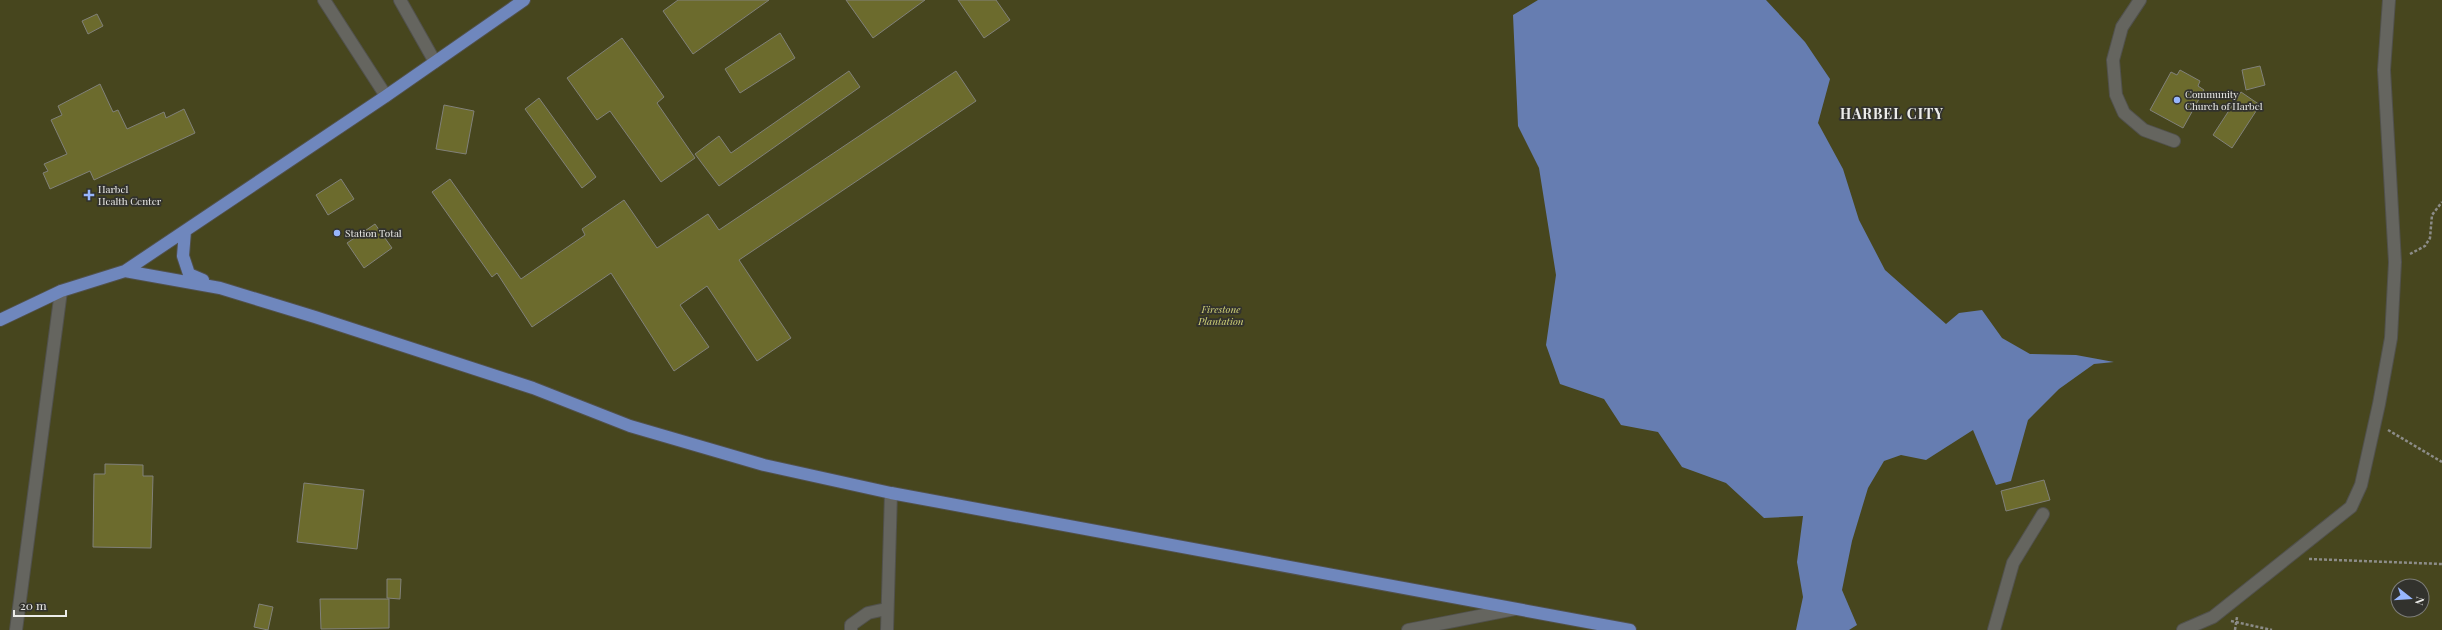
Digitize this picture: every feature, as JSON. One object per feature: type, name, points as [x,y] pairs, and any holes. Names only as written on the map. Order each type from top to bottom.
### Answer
[{"type":"main road","points":[[0,320],[61,291],[126,271],[386,96],[524,0]]},
{"type":"main road","points":[[185,231],[183,256],[189,274],[220,288],[533,388],[630,426],[764,465],[891,493],[1518,608],[1630,630]]},
{"type":"main road","points":[[126,271],[220,288]]},
{"type":"street","points":[[324,0],[386,96]]},
{"type":"street","points":[[400,0],[435,62]]},
{"type":"street","points":[[2140,0],[2122,27],[2113,60],[2116,95],[2124,113],[2144,130],[2174,141]]},
{"type":"street","points":[[2183,630],[2213,617],[2351,507],[2361,485],[2375,423],[2391,338],[2395,262],[2384,70],[2389,0]]},
{"type":"street","points":[[16,630],[61,291]]},
{"type":"street","points":[[887,630],[886,609],[891,493]]},
{"type":"street","points":[[1994,630],[2013,564],[2043,514]]},
{"type":"street","points":[[1408,630],[1518,608]]},
{"type":"street","points":[[851,630],[851,625],[868,614],[886,609]]},
{"type":"path","points":[[2395,262],[2425,246],[2430,238],[2432,215],[2442,202]]},
{"type":"path","points":[[2375,423],[2442,462]]},
{"type":"path","points":[[2287,558],[2442,564]]},
{"type":"path","points":[[2213,617],[2272,630]]},
{"type":"green space","name":"Firestone Plantation","points":[[0,0],[2442,0],[2442,630],[0,630]]},
{"type":"water","points":[[1538,0],[1766,0],[1805,42],[1830,79],[1818,123],[1843,169],[1859,220],[1885,270],[1946,324],[1959,313],[1982,310],[2002,338],[2030,354],[2076,355],[2114,362],[2094,364],[2059,389],[2028,420],[2011,481],[1996,485],[1973,430],[1926,460],[1901,455],[1884,461],[1868,488],[1852,541],[1842,590],[1857,625],[1849,630],[1796,630],[1803,597],[1797,562],[1803,516],[1764,518],[1726,483],[1682,467],[1658,432],[1621,425],[1604,399],[1560,384],[1546,345],[1556,275],[1539,168],[1518,126],[1513,15]]},
{"type":"building","points":[[678,0],[769,0],[693,54],[663,11]]},
{"type":"building","points":[[846,0],[925,0],[873,38]]},
{"type":"building","points":[[958,0],[996,0],[1010,20],[984,38]]},
{"type":"building","points":[[97,14],[103,26],[88,34],[82,21]]},
{"type":"building","points":[[780,33],[795,58],[740,93],[725,69]]},
{"type":"building","points":[[622,38],[664,97],[657,103],[695,158],[661,182],[610,111],[597,120],[567,78]]},
{"type":"building","points":[[2260,66],[2265,85],[2246,90],[2242,70]]},
{"type":"building","name":"Community Church of Harbel","points":[[2180,70],[2200,81],[2198,86],[2204,90],[2183,128],[2150,110],[2171,72],[2177,75]]},
{"type":"building","points":[[849,71],[860,87],[719,186],[695,154],[719,136],[731,153]]},
{"type":"building","points":[[956,71],[976,101],[739,260],[791,338],[757,361],[707,286],[680,305],[709,347],[674,371],[611,273],[532,327],[497,273],[492,277],[432,192],[450,179],[521,279],[585,235],[582,229],[624,200],[657,248],[708,214],[719,230]]},
{"type":"building","name":"Harbel Health Center","points":[[100,84],[113,112],[118,110],[127,129],[164,112],[166,118],[184,109],[195,133],[94,180],[90,171],[50,189],[43,173],[48,171],[44,164],[67,154],[51,120],[62,115],[58,106]]},
{"type":"building","points":[[2241,92],[2260,105],[2232,148],[2213,135]]},
{"type":"building","points":[[539,98],[596,177],[582,188],[525,109]]},
{"type":"building","points":[[444,105],[474,111],[466,154],[436,149]]},
{"type":"building","points":[[341,179],[354,199],[328,215],[316,195]]},
{"type":"building","points":[[375,224],[392,248],[364,268],[347,243]]},
{"type":"building","points":[[105,464],[143,465],[143,476],[153,476],[151,548],[93,547],[94,474],[105,474]]},
{"type":"building","points":[[2044,480],[2050,500],[2006,511],[2001,491]]},
{"type":"building","points":[[304,483],[364,490],[357,549],[297,542]]},
{"type":"building","points":[[387,579],[401,579],[400,599],[387,598]]},
{"type":"building","points":[[320,599],[389,599],[389,628],[321,629]]},
{"type":"building","points":[[259,604],[273,607],[268,630],[254,627]]},
{"type":"place","name":"Community Church of Harbel","points":[[2177,100]]},
{"type":"place","name":"Harbel Health Center","points":[[89,195]]},
{"type":"place","name":"Station Total","points":[[337,233]]},
{"type":"district","name":"HARBEL CITY","points":[[1892,113]]}]
